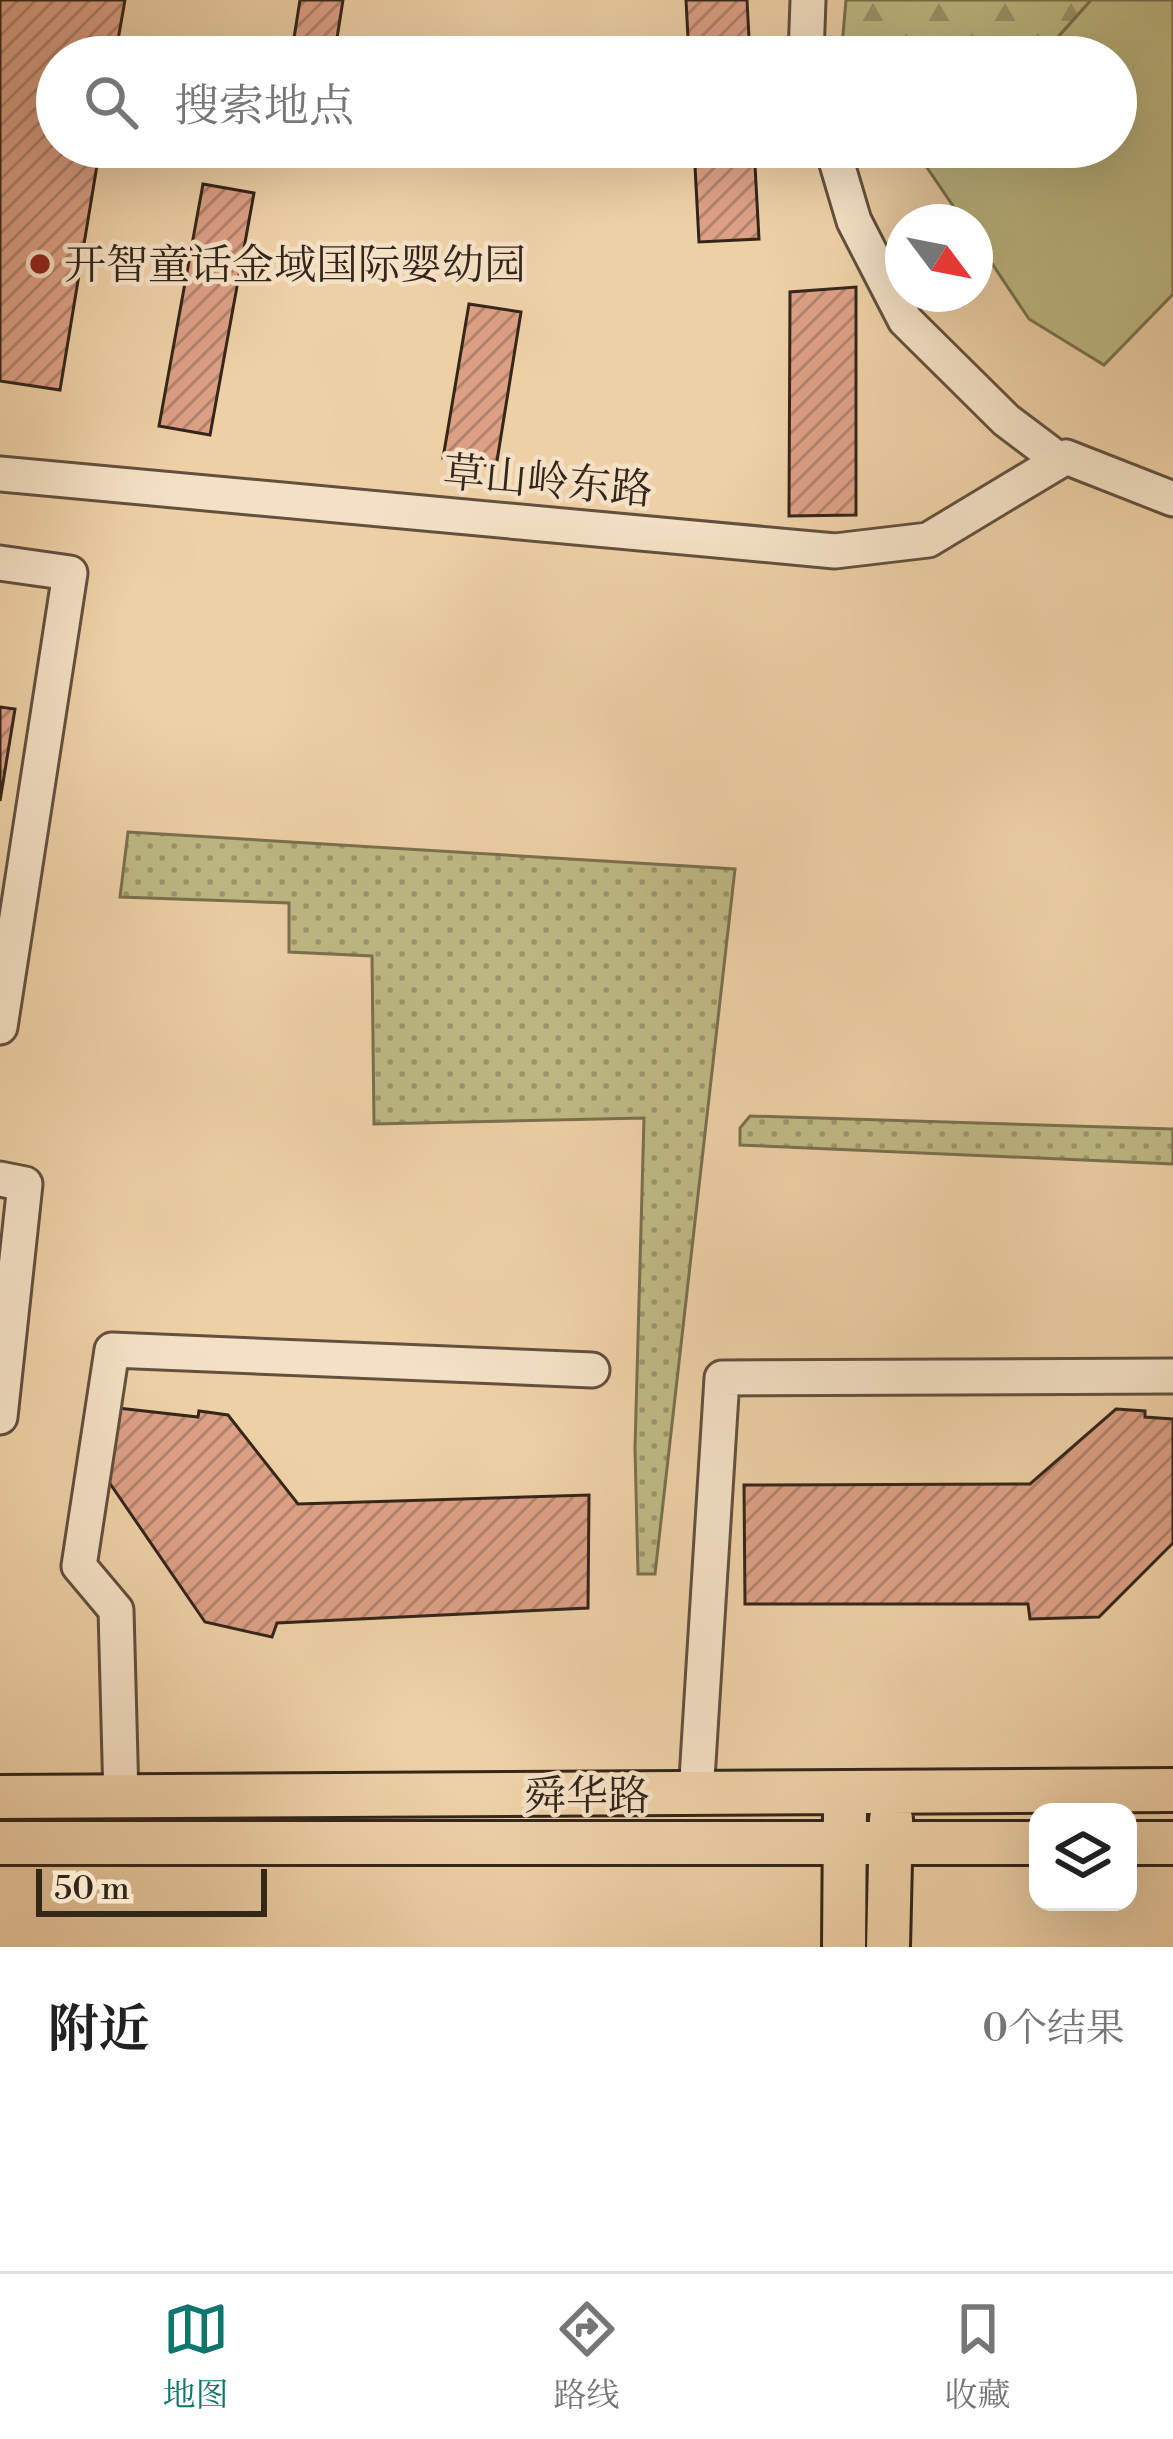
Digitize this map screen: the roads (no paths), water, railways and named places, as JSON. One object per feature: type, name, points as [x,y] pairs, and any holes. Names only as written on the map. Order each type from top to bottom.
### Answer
[{"type":"main road","name":"舜华路","points":[[0,1797],[1173,1790]]},
{"type":"main road","points":[[844,1947],[845,1794]]},
{"type":"main road","points":[[888,1947],[892,1794]]},
{"type":"main road","name":"舜华路","points":[[0,1843],[1029,1843]]},
{"type":"main road","points":[[1137,1843],[1173,1843]]},
{"type":"street","points":[[807,36],[808,0]]},
{"type":"street","points":[[838,168],[854,221],[905,320],[1006,421],[1060,460],[1066,457],[1173,499]]},
{"type":"street","name":"草山岭东路","points":[[0,474],[835,551],[928,540],[1066,457]]},
{"type":"street","points":[[0,563],[70,573],[0,1027]]},
{"type":"street","points":[[0,1179],[25,1184],[0,1417]]},
{"type":"street","points":[[121,1797],[116,1610],[80,1566],[112,1350],[592,1370]]},
{"type":"street","points":[[696,1795],[722,1378],[1173,1376]]},
{"type":"place","name":"开智童话金域国际婴幼园","points":[[40,264]]}]
